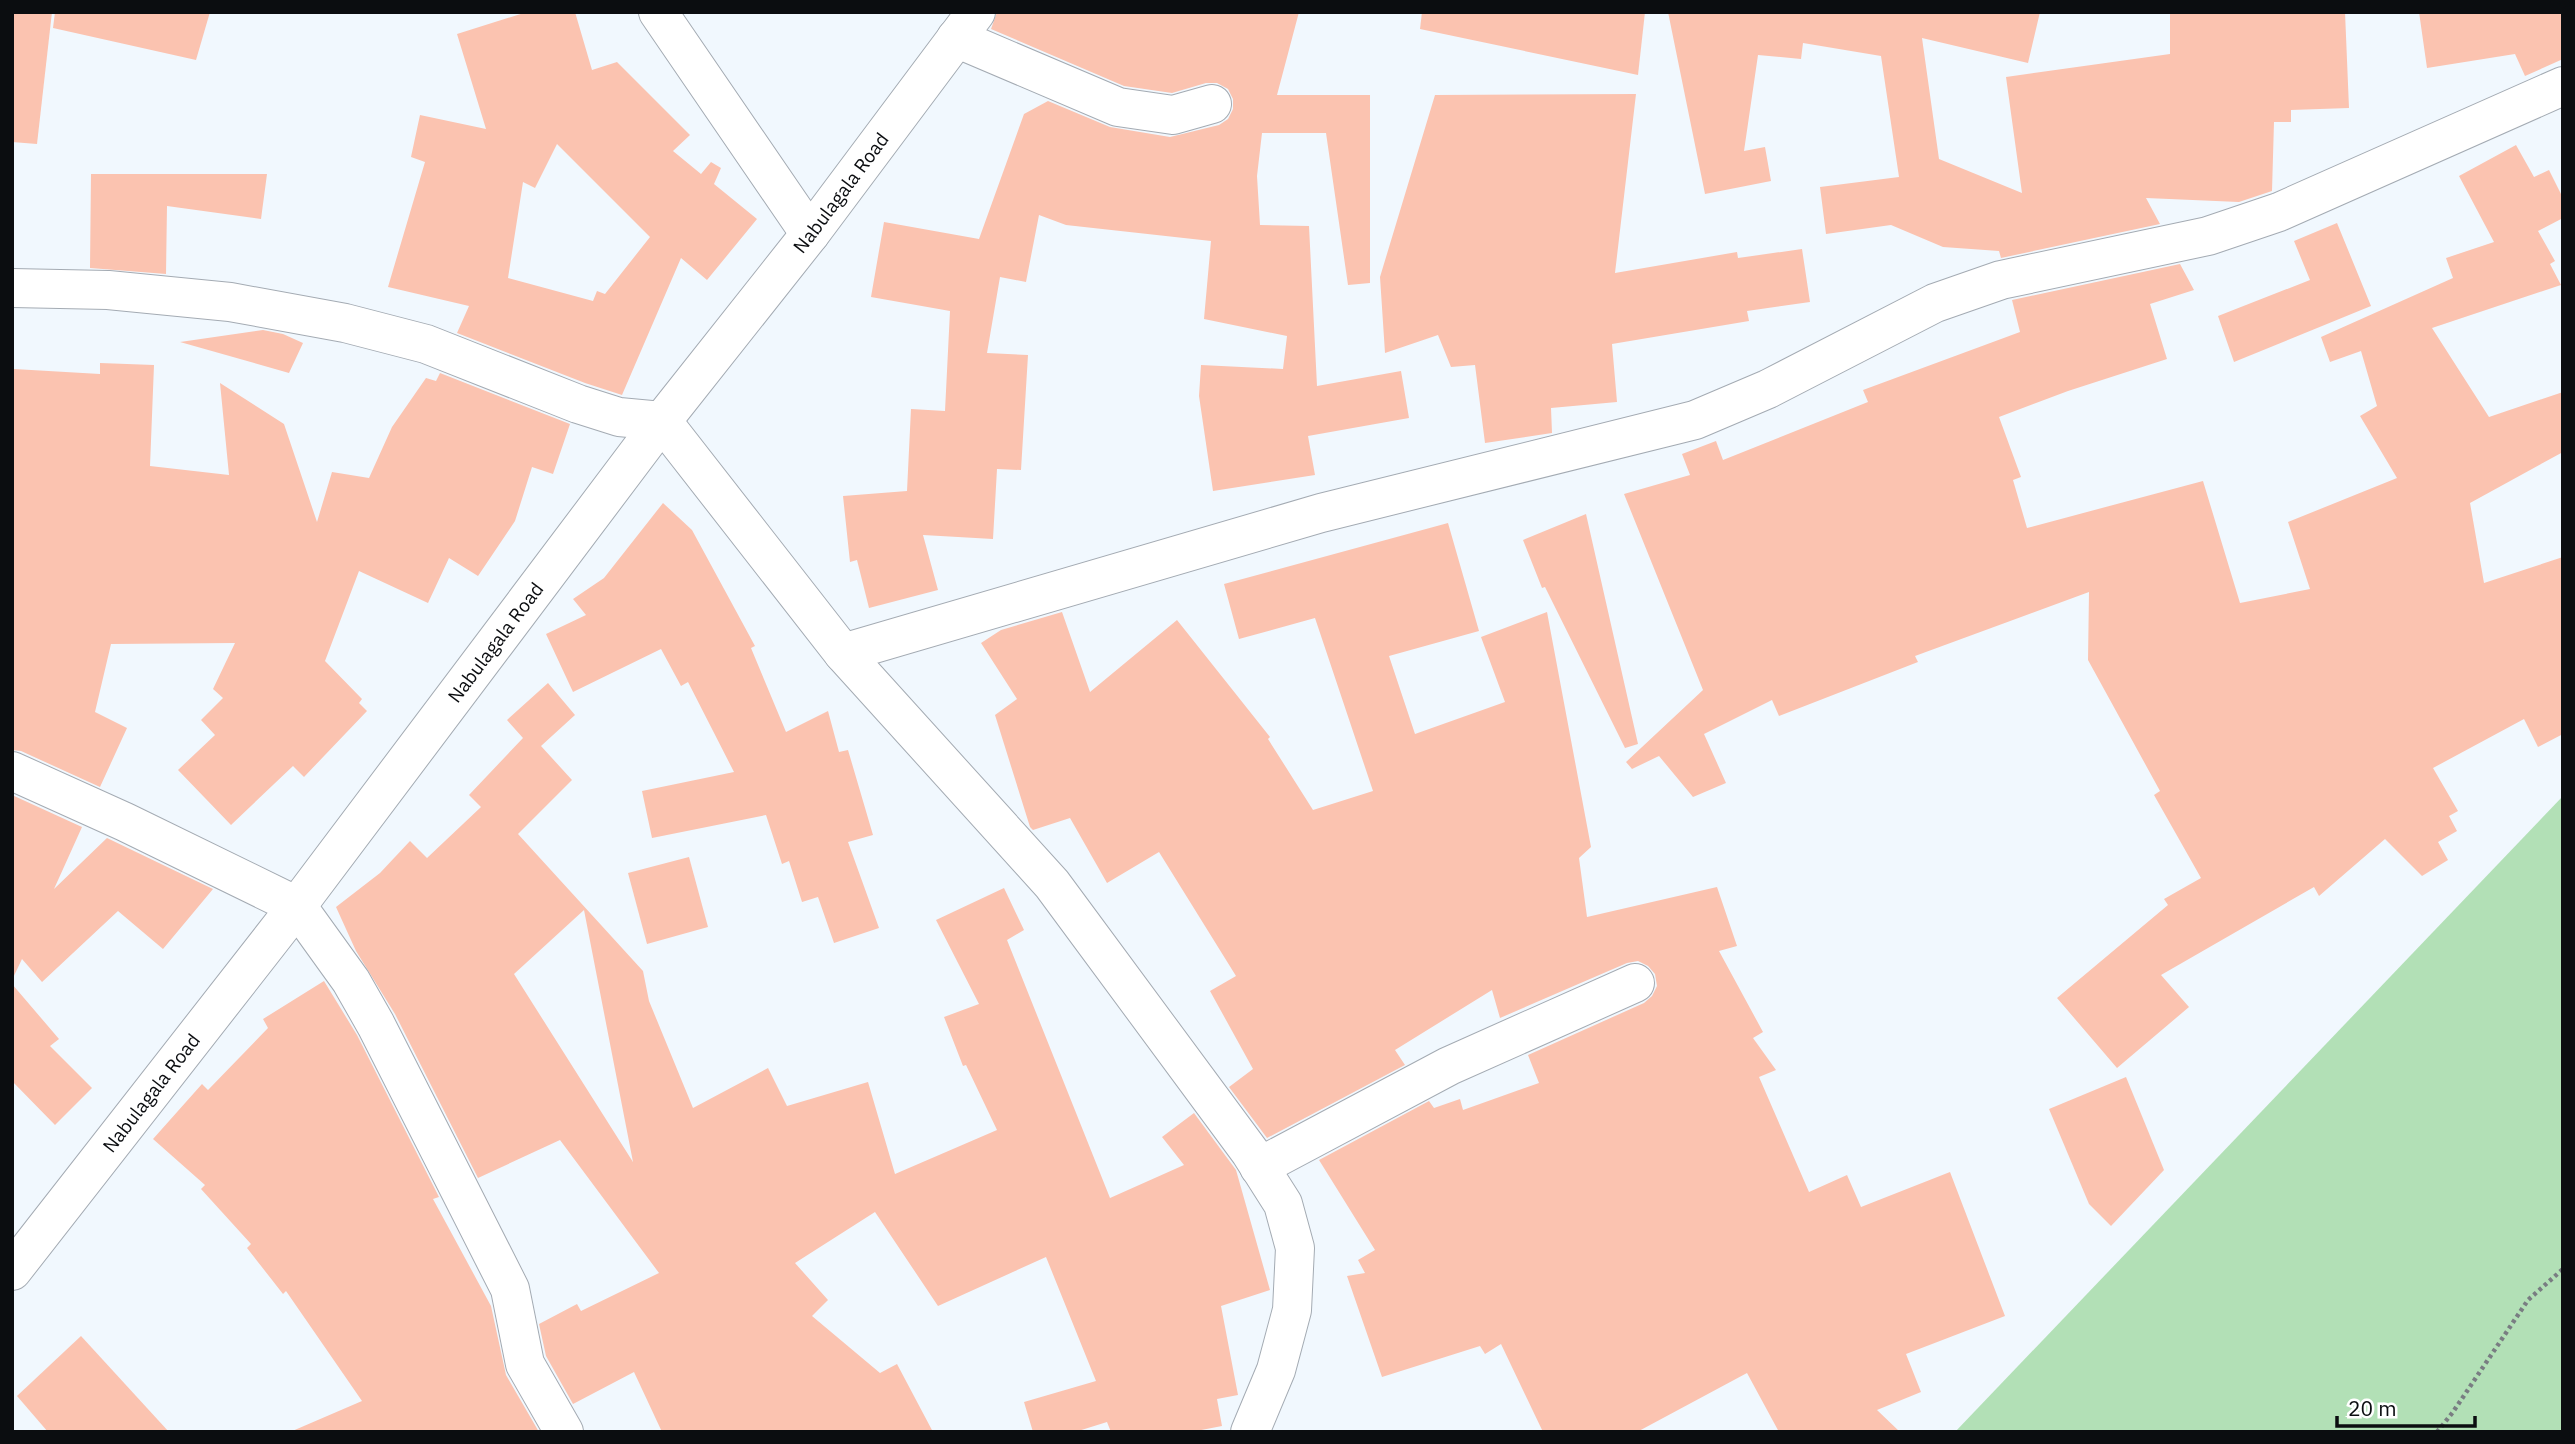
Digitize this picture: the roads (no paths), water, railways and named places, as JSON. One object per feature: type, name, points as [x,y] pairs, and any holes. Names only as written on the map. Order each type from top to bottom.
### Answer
[{"type":"street","points":[[658,12],[810,234]]},
{"type":"street","points":[[966,25],[1118,107],[1173,115],[1212,104]]},
{"type":"street","name":"Nabulagala Road","points":[[12,1271],[297,906],[662,421],[810,234],[966,25]]},
{"type":"street","points":[[843,653],[1321,513],[1695,420],[1768,389],[1935,303],[2001,280],[2208,236],[2279,212],[2563,86]]},
{"type":"street","points":[[12,289],[107,290],[230,302],[345,323],[426,344],[578,404],[619,417],[662,421],[843,653],[1052,884],[1251,1152],[1283,1204],[1295,1248],[1292,1310],[1276,1370],[1250,1432]]},
{"type":"street","points":[[12,771],[125,822],[297,906],[351,981],[376,1025],[510,1290],[525,1364],[564,1432]]},
{"type":"street","points":[[1259,1167],[1449,1066],[1635,983]]}]
